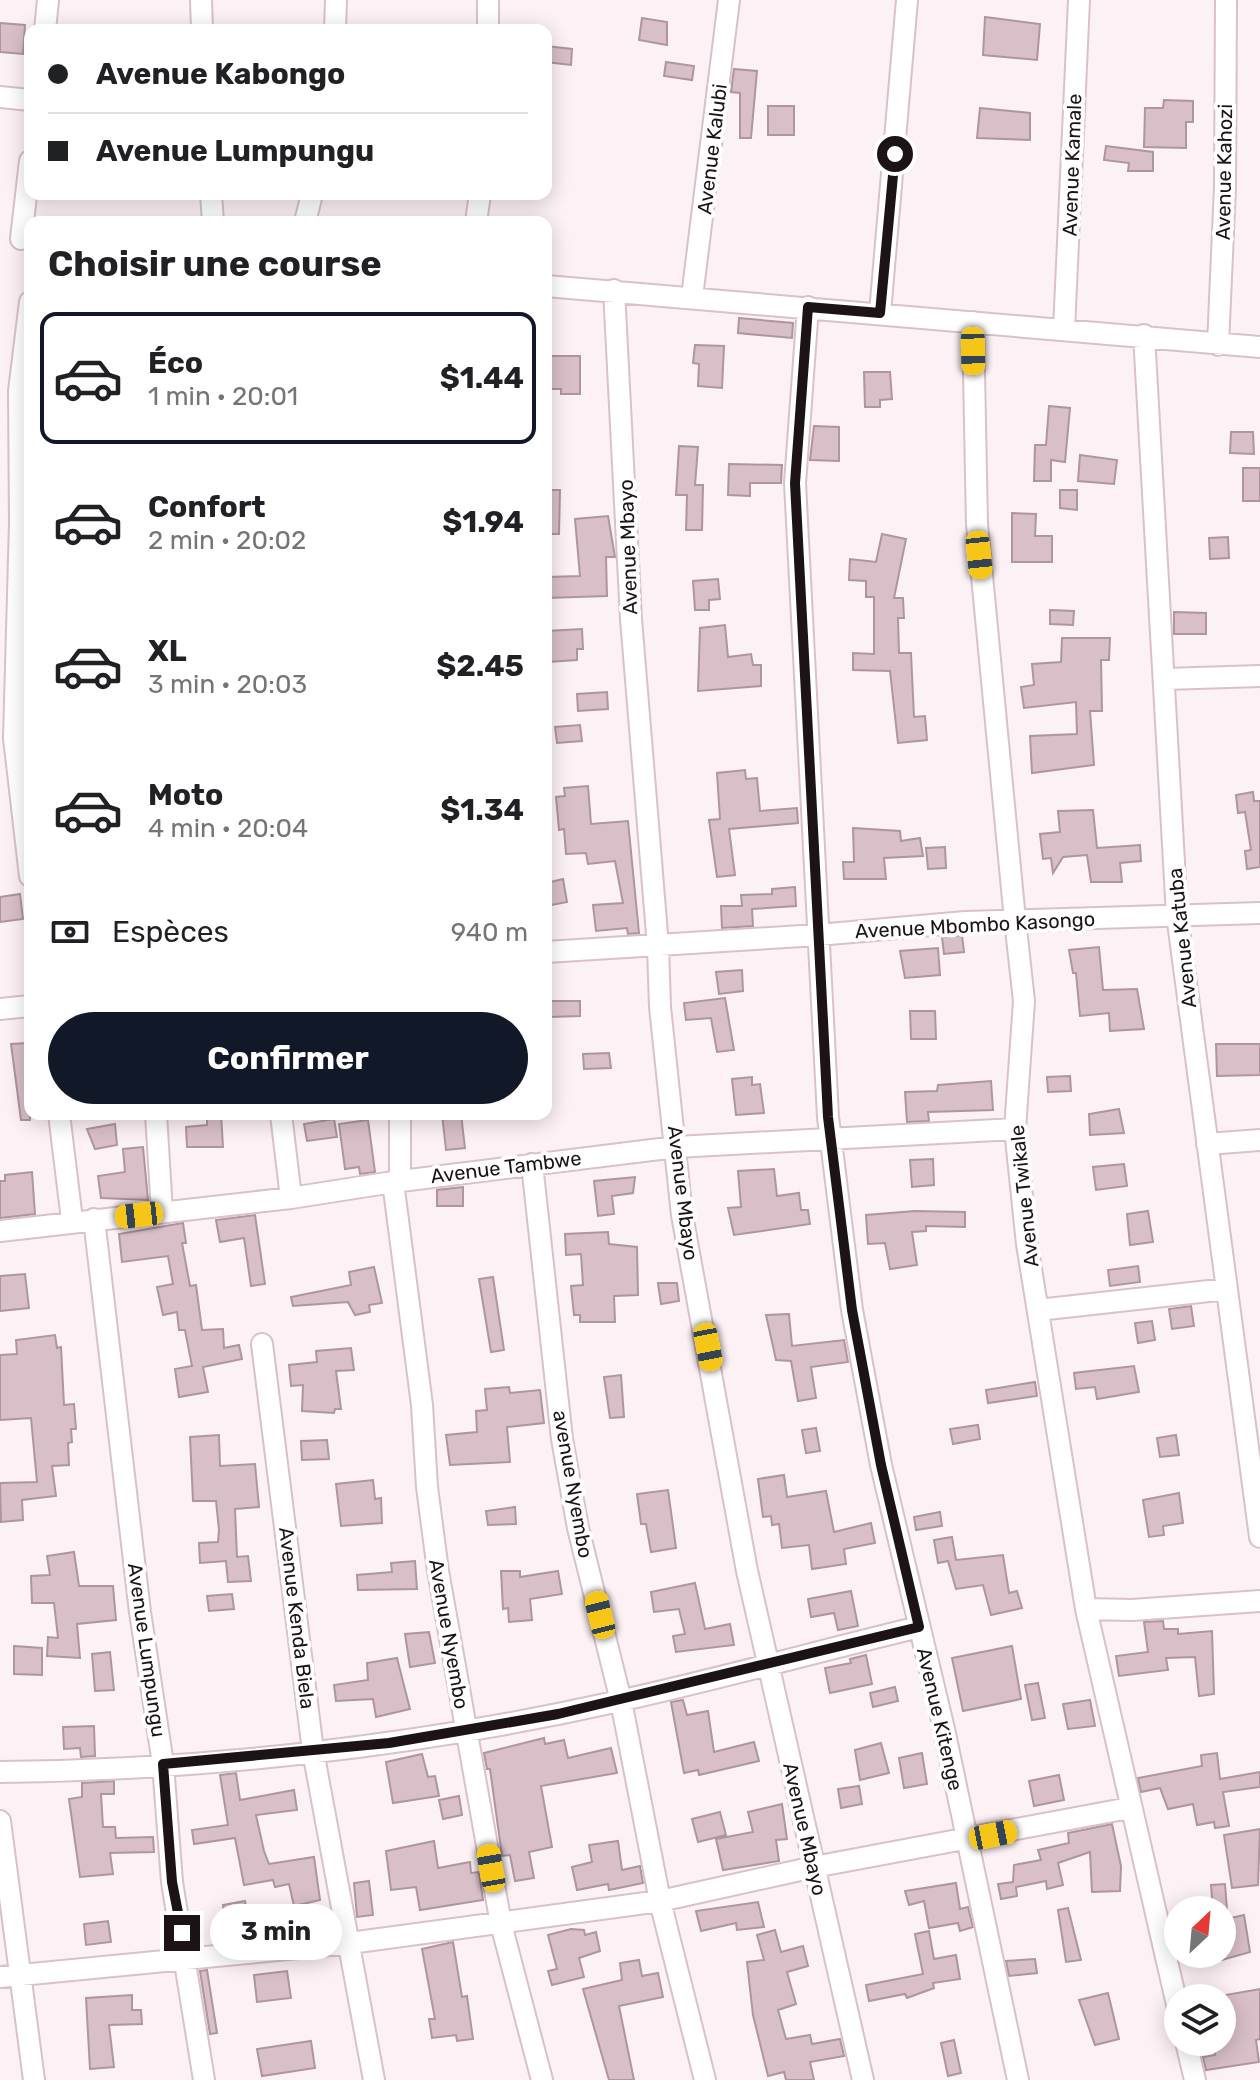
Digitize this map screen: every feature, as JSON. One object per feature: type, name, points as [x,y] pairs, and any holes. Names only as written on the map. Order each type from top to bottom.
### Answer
[{"type":"street","points":[[46,24],[48,0]]},
{"type":"street","points":[[201,0],[202,24]]},
{"type":"street","points":[[335,24],[336,0]]},
{"type":"street","points":[[488,0],[488,24]]},
{"type":"street","name":"Avenue Kalubi","points":[[692,297],[729,0]]},
{"type":"street","points":[[880,313],[907,0]]},
{"type":"street","name":"Avenue Kamale","points":[[1064,330],[1079,0]]},
{"type":"street","name":"Avenue Kahozi","points":[[1218,345],[1226,0]]},
{"type":"street","points":[[0,97],[24,99]]},
{"type":"street","points":[[0,237],[24,240]]},
{"type":"street","points":[[552,286],[1260,347]]},
{"type":"street","name":"Avenue Mbayo","points":[[614,290],[632,634],[658,946],[660,1007],[682,1215],[767,1664],[863,2080]]},
{"type":"street","name":"Avenue Kitenge","points":[[808,307],[795,483],[831,1137],[852,1310],[881,1465],[1018,2080]]},
{"type":"street","name":"Avenue Twikale","points":[[973,322],[977,524],[1024,1001],[1015,1129],[1038,1310],[1086,1609],[1129,1808],[1172,1984]]},
{"type":"street","name":"Avenue Katuba","points":[[1144,335],[1177,915],[1260,1537]]},
{"type":"street","points":[[24,351],[19,391],[14,738],[24,824]]},
{"type":"street","points":[[1165,679],[1260,676]]},
{"type":"street","name":"Avenue Mbombo Kasongo","points":[[552,952],[1015,920],[1260,913]]},
{"type":"street","points":[[0,1009],[24,1007]]},
{"type":"street","points":[[60,1120],[72,1220]]},
{"type":"street","points":[[156,1120],[162,1212]]},
{"type":"street","points":[[282,1120],[291,1198]]},
{"type":"street","name":"Avenue Nyembo","points":[[400,1120],[397,1181],[422,1405],[432,1529],[501,1924],[542,2080]]},
{"type":"street","name":"Avenue Tambwe","points":[[0,1231],[72,1220],[291,1198],[397,1181],[676,1147],[1015,1129]]},
{"type":"street","points":[[1207,1144],[1260,1140]]},
{"type":"street","name":"avenue Nyembo","points":[[532,1164],[562,1439],[578,1528],[621,1701],[660,1901],[705,2080]]},
{"type":"street","name":"Avenue Lumpungu","points":[[94,1219],[140,1612],[163,1764],[172,1882],[187,1959],[204,2080]]},
{"type":"street","points":[[1038,1310],[1227,1289]]},
{"type":"street","name":"Avenue Kenda Biela","points":[[262,1344],[313,1751],[374,2080]]},
{"type":"street","points":[[1086,1609],[1132,1610],[1260,1601]]},
{"type":"street","points":[[0,1772],[163,1764],[389,1743],[621,1701],[919,1627]]},
{"type":"street","points":[[10,1976],[350,1943],[660,1901],[814,1867],[1129,1808]]},
{"type":"street","points":[[0,1821],[10,1976],[34,2080]]},
{"type":"street","points":[[1189,2056],[1195,2080]]},
{"type":"building","points":[[985,17],[1040,24],[1037,60],[983,55]]},
{"type":"building","points":[[642,18],[667,22],[667,45],[639,40]]},
{"type":"building","points":[[0,23],[24,25],[23,54],[0,52]]},
{"type":"building","points":[[552,47],[572,49],[571,65],[552,63]]},
{"type":"building","points":[[666,62],[694,66],[692,80],[664,76]]},
{"type":"building","points":[[734,69],[757,71],[751,138],[740,138],[740,93],[731,92]]},
{"type":"building","points":[[1164,100],[1193,101],[1193,122],[1186,122],[1186,148],[1144,147],[1145,108],[1163,108]]},
{"type":"building","points":[[768,106],[794,106],[794,135],[768,135]]},
{"type":"building","points":[[980,108],[1030,113],[1030,140],[977,138]]},
{"type":"building","points":[[1106,146],[1153,152],[1153,171],[1128,171],[1129,163],[1104,160]]},
{"type":"building","points":[[739,318],[793,323],[792,338],[738,333]]},
{"type":"building","points":[[695,345],[724,346],[722,388],[698,386],[699,364],[693,363]]},
{"type":"building","points":[[552,356],[580,356],[580,394],[561,394],[561,389],[552,389]]},
{"type":"building","points":[[864,372],[890,372],[892,399],[880,400],[880,407],[865,407]]},
{"type":"building","points":[[1049,406],[1070,408],[1065,462],[1051,460],[1051,481],[1034,481],[1035,445],[1046,445]]},
{"type":"building","points":[[814,426],[839,427],[839,461],[810,460]]},
{"type":"building","points":[[1231,432],[1253,432],[1254,454],[1230,453]]},
{"type":"building","points":[[679,446],[698,447],[695,485],[703,485],[702,530],[686,530],[687,495],[676,495]]},
{"type":"building","points":[[1080,455],[1117,460],[1114,484],[1078,481]]},
{"type":"building","points":[[729,464],[782,465],[781,483],[750,483],[750,496],[728,495]]},
{"type":"building","points":[[1243,468],[1260,468],[1260,501],[1243,501]]},
{"type":"building","points":[[552,490],[560,490],[559,534],[552,534]]},
{"type":"building","points":[[1060,490],[1077,490],[1077,510],[1060,508]]},
{"type":"building","points":[[1012,513],[1036,514],[1035,536],[1052,536],[1052,562],[1012,562]]},
{"type":"building","points":[[608,516],[615,557],[606,557],[607,596],[552,598],[552,577],[580,576],[575,519]]},
{"type":"building","points":[[882,534],[906,539],[894,598],[903,598],[904,618],[898,618],[899,653],[911,653],[914,717],[925,716],[927,740],[898,743],[890,671],[853,670],[853,653],[874,654],[874,597],[866,597],[866,581],[849,580],[850,559],[876,562]]},
{"type":"building","points":[[1228,537],[1229,558],[1210,559],[1209,538]]},
{"type":"building","points":[[718,579],[720,599],[709,600],[709,610],[695,610],[693,581]]},
{"type":"building","points":[[1050,610],[1074,611],[1073,625],[1050,624]]},
{"type":"building","points":[[1174,612],[1206,613],[1206,634],[1174,634]]},
{"type":"building","points":[[725,625],[728,657],[751,654],[753,665],[761,665],[761,686],[698,691],[700,628]]},
{"type":"building","points":[[582,629],[583,649],[577,649],[577,660],[552,662],[552,631]]},
{"type":"building","points":[[1062,638],[1110,638],[1109,660],[1101,660],[1102,711],[1090,711],[1094,765],[1032,773],[1030,736],[1077,734],[1076,702],[1024,708],[1021,687],[1034,685],[1032,664],[1061,662]]},
{"type":"building","points":[[607,692],[608,709],[578,711],[577,694]]},
{"type":"building","points":[[580,725],[582,741],[557,743],[555,727]]},
{"type":"building","points":[[745,770],[746,779],[757,778],[760,811],[797,808],[798,823],[729,829],[735,875],[717,877],[709,820],[720,819],[717,773]]},
{"type":"building","points":[[588,786],[591,824],[628,821],[639,933],[628,934],[627,928],[596,931],[593,905],[623,903],[615,861],[588,864],[586,853],[566,854],[564,829],[559,830],[556,797],[565,796],[564,788]]},
{"type":"building","points":[[1253,792],[1254,801],[1260,801],[1260,867],[1247,869],[1245,851],[1251,850],[1245,812],[1238,813],[1236,795]]},
{"type":"building","points":[[1093,810],[1097,848],[1140,845],[1141,861],[1120,863],[1122,882],[1091,882],[1087,855],[1063,857],[1053,873],[1051,858],[1043,859],[1040,834],[1060,832],[1058,811]]},
{"type":"building","points":[[853,828],[900,831],[901,841],[920,838],[923,856],[884,858],[886,879],[844,879],[843,862],[854,862]]},
{"type":"building","points":[[945,847],[946,868],[928,869],[926,848]]},
{"type":"building","points":[[563,879],[567,902],[552,905],[552,882]]},
{"type":"building","points":[[795,887],[796,906],[752,909],[753,926],[722,928],[721,906],[742,906],[741,895],[772,894],[772,889]]},
{"type":"building","points":[[20,894],[23,919],[0,922],[0,897]]},
{"type":"building","points":[[962,935],[964,952],[944,954],[942,937]]},
{"type":"building","points":[[1099,947],[1103,990],[1137,989],[1144,1029],[1110,1031],[1109,1013],[1080,1016],[1076,973],[1073,973],[1069,950]]},
{"type":"building","points":[[938,948],[940,975],[905,978],[900,951]]},
{"type":"building","points":[[742,970],[743,991],[719,994],[716,972]]},
{"type":"building","points":[[725,998],[734,1050],[717,1052],[711,1018],[686,1020],[684,1003]]},
{"type":"building","points":[[552,1001],[580,1001],[580,1016],[552,1017]]},
{"type":"building","points":[[910,1011],[935,1011],[936,1039],[911,1039]]},
{"type":"building","points":[[24,1043],[24,1120],[21,1120],[11,1044]]},
{"type":"building","points":[[1216,1044],[1260,1044],[1260,1075],[1217,1076]]},
{"type":"building","points":[[609,1053],[611,1068],[584,1069],[583,1054]]},
{"type":"building","points":[[1070,1076],[1071,1091],[1048,1092],[1047,1077]]},
{"type":"building","points":[[752,1077],[752,1085],[760,1084],[764,1113],[736,1115],[732,1079]]},
{"type":"building","points":[[991,1081],[993,1110],[928,1112],[929,1121],[907,1122],[905,1092],[937,1091],[938,1085]]},
{"type":"building","points":[[1119,1109],[1124,1133],[1090,1135],[1089,1114]]},
{"type":"building","points":[[207,1120],[221,1120],[223,1147],[187,1147],[186,1127],[207,1125]]},
{"type":"building","points":[[334,1120],[337,1137],[307,1141],[304,1124]]},
{"type":"building","points":[[368,1120],[375,1172],[360,1174],[359,1167],[345,1169],[339,1124]]},
{"type":"building","points":[[443,1120],[462,1120],[465,1148],[446,1150]]},
{"type":"building","points":[[115,1124],[117,1145],[95,1149],[87,1129]]},
{"type":"building","points":[[143,1147],[148,1200],[101,1198],[98,1176],[125,1172],[123,1149]]},
{"type":"building","points":[[933,1159],[934,1185],[912,1187],[910,1160]]},
{"type":"building","points":[[1124,1164],[1127,1186],[1096,1190],[1093,1167]]},
{"type":"building","points":[[774,1169],[777,1196],[799,1193],[801,1210],[808,1210],[810,1224],[734,1235],[728,1208],[741,1207],[738,1171]]},
{"type":"building","points":[[32,1172],[35,1214],[0,1218],[0,1181],[5,1181],[5,1175]]},
{"type":"building","points":[[635,1177],[633,1193],[612,1196],[614,1214],[598,1216],[594,1181]]},
{"type":"building","points":[[463,1187],[463,1206],[437,1206],[437,1190]]},
{"type":"building","points":[[915,1211],[965,1212],[965,1227],[926,1226],[926,1231],[912,1232],[917,1265],[890,1269],[885,1243],[868,1244],[866,1215]]},
{"type":"building","points":[[1148,1211],[1153,1242],[1130,1245],[1127,1214]]},
{"type":"building","points":[[255,1215],[265,1284],[251,1286],[244,1238],[220,1242],[216,1220]]},
{"type":"building","points":[[183,1223],[186,1243],[182,1243],[190,1286],[196,1285],[202,1330],[223,1329],[224,1348],[239,1345],[242,1359],[203,1367],[208,1392],[179,1397],[175,1369],[192,1366],[185,1330],[179,1330],[177,1312],[163,1315],[157,1287],[173,1284],[168,1256],[122,1262],[119,1234]]},
{"type":"building","points":[[608,1232],[609,1244],[637,1247],[638,1295],[614,1296],[615,1322],[580,1322],[580,1315],[574,1315],[571,1286],[583,1285],[581,1254],[566,1255],[565,1234]]},
{"type":"building","points":[[1138,1266],[1140,1282],[1110,1286],[1108,1270]]},
{"type":"building","points":[[374,1267],[382,1303],[369,1305],[370,1312],[355,1315],[348,1302],[293,1306],[291,1297],[351,1285],[349,1272]]},
{"type":"building","points":[[25,1274],[29,1308],[0,1311],[0,1276]]},
{"type":"building","points":[[493,1277],[504,1350],[491,1352],[479,1279]]},
{"type":"building","points":[[658,1283],[677,1283],[679,1301],[661,1304]]},
{"type":"building","points":[[1191,1306],[1194,1326],[1172,1329],[1169,1309]]},
{"type":"building","points":[[789,1314],[792,1346],[844,1340],[848,1362],[811,1367],[816,1398],[798,1401],[791,1361],[776,1360],[766,1315]]},
{"type":"building","points":[[1152,1321],[1155,1340],[1138,1343],[1135,1323]]},
{"type":"building","points":[[55,1335],[57,1348],[61,1347],[64,1405],[74,1404],[76,1429],[71,1429],[72,1442],[68,1443],[69,1465],[52,1466],[56,1496],[22,1500],[23,1520],[1,1522],[0,1483],[37,1482],[31,1418],[0,1420],[0,1355],[17,1354],[16,1340]]},
{"type":"building","points":[[351,1348],[354,1370],[336,1371],[341,1409],[335,1409],[334,1413],[302,1411],[303,1385],[291,1386],[289,1365],[317,1362],[316,1351]]},
{"type":"building","points":[[1134,1366],[1139,1392],[1097,1399],[1095,1387],[1076,1389],[1074,1373]]},
{"type":"building","points":[[621,1375],[624,1417],[610,1418],[604,1377]]},
{"type":"building","points":[[1035,1382],[1037,1396],[988,1403],[986,1390]]},
{"type":"building","points":[[509,1387],[510,1393],[540,1390],[544,1423],[507,1427],[510,1462],[450,1465],[446,1435],[477,1432],[476,1411],[487,1410],[485,1389]]},
{"type":"building","points":[[978,1425],[980,1439],[953,1444],[950,1429]]},
{"type":"building","points":[[816,1428],[820,1451],[806,1453],[802,1430]]},
{"type":"building","points":[[219,1435],[220,1466],[255,1464],[259,1507],[235,1509],[237,1557],[248,1556],[251,1581],[228,1582],[226,1561],[200,1563],[199,1543],[218,1542],[219,1530],[216,1501],[193,1501],[190,1437]]},
{"type":"building","points":[[1176,1435],[1179,1455],[1160,1457],[1157,1438]]},
{"type":"building","points":[[327,1440],[329,1459],[302,1460],[301,1441]]},
{"type":"building","points":[[784,1475],[787,1497],[826,1491],[834,1532],[871,1523],[875,1543],[844,1549],[846,1564],[812,1569],[809,1545],[782,1548],[779,1524],[772,1525],[771,1516],[763,1517],[758,1479]]},
{"type":"building","points":[[373,1480],[375,1499],[381,1498],[382,1523],[341,1526],[336,1484]]},
{"type":"building","points":[[668,1490],[676,1548],[651,1552],[646,1524],[641,1524],[637,1494]]},
{"type":"building","points":[[1179,1493],[1183,1523],[1163,1526],[1164,1535],[1149,1537],[1143,1500]]},
{"type":"building","points":[[515,1507],[516,1524],[488,1525],[486,1511]]},
{"type":"building","points":[[940,1512],[942,1526],[916,1530],[914,1517]]},
{"type":"building","points":[[952,1537],[956,1560],[1003,1555],[1009,1593],[1017,1591],[1022,1608],[991,1615],[983,1585],[956,1589],[948,1561],[938,1563],[934,1540]]},
{"type":"building","points":[[74,1552],[79,1586],[113,1586],[116,1620],[77,1624],[80,1658],[47,1656],[48,1637],[58,1638],[54,1603],[32,1603],[31,1576],[50,1575],[47,1556]]},
{"type":"building","points":[[415,1561],[417,1589],[358,1590],[357,1575],[392,1572],[391,1563]]},
{"type":"building","points":[[501,1571],[520,1571],[520,1577],[558,1571],[562,1594],[530,1599],[532,1620],[509,1622],[508,1608],[503,1609]]},
{"type":"building","points":[[695,1583],[705,1629],[730,1624],[734,1645],[676,1652],[673,1636],[685,1634],[679,1609],[654,1612],[651,1592]]},
{"type":"building","points":[[851,1591],[858,1626],[838,1630],[834,1613],[811,1617],[808,1599]]},
{"type":"building","points":[[232,1594],[234,1609],[209,1611],[207,1596]]},
{"type":"building","points":[[1163,1621],[1164,1629],[1178,1629],[1178,1634],[1212,1631],[1214,1694],[1199,1696],[1195,1657],[1166,1658],[1168,1670],[1119,1676],[1116,1656],[1148,1652],[1144,1622]]},
{"type":"building","points":[[429,1632],[435,1663],[410,1667],[405,1634]]},
{"type":"building","points":[[14,1646],[42,1648],[42,1675],[14,1674]]},
{"type":"building","points":[[1012,1646],[1021,1699],[963,1711],[952,1658]]},
{"type":"building","points":[[110,1652],[114,1690],[95,1691],[92,1654]]},
{"type":"building","points":[[866,1655],[872,1684],[830,1693],[825,1668],[851,1663],[850,1659]]},
{"type":"building","points":[[397,1658],[410,1709],[376,1717],[373,1699],[336,1701],[334,1685],[368,1680],[367,1663]]},
{"type":"building","points":[[1038,1683],[1045,1718],[1032,1720],[1025,1685]]},
{"type":"building","points":[[895,1687],[898,1701],[873,1707],[870,1693]]},
{"type":"building","points":[[683,1700],[687,1715],[708,1711],[714,1752],[754,1742],[759,1761],[699,1775],[698,1770],[684,1773],[671,1702]]},
{"type":"building","points":[[1090,1700],[1095,1726],[1068,1729],[1063,1704]]},
{"type":"building","points":[[94,1726],[95,1756],[81,1757],[80,1748],[64,1749],[63,1727]]},
{"type":"building","points":[[544,1738],[545,1744],[564,1740],[568,1758],[611,1748],[617,1773],[541,1786],[552,1847],[529,1852],[534,1878],[515,1881],[510,1855],[502,1856],[490,1769],[487,1769],[484,1753]]},
{"type":"building","points":[[881,1743],[889,1773],[860,1780],[855,1750]]},
{"type":"building","points":[[922,1753],[927,1784],[904,1788],[899,1758]]},
{"type":"building","points":[[1217,1753],[1220,1779],[1260,1772],[1260,1787],[1223,1792],[1229,1826],[1215,1828],[1214,1822],[1197,1825],[1193,1804],[1168,1809],[1160,1788],[1141,1792],[1138,1778],[1202,1766],[1201,1755]]},
{"type":"building","points":[[422,1754],[428,1777],[435,1776],[439,1796],[393,1803],[386,1762]]},
{"type":"building","points":[[236,1773],[240,1800],[294,1790],[297,1810],[256,1815],[264,1851],[269,1864],[314,1857],[320,1900],[294,1906],[289,1884],[275,1887],[273,1880],[244,1885],[235,1838],[194,1844],[192,1830],[228,1825],[220,1775]]},
{"type":"building","points":[[1059,1775],[1064,1800],[1034,1806],[1029,1781]]},
{"type":"building","points":[[114,1781],[114,1794],[101,1794],[103,1827],[115,1827],[116,1838],[153,1837],[154,1852],[110,1853],[113,1874],[80,1877],[69,1799],[82,1797],[82,1783]]},
{"type":"building","points":[[859,1786],[862,1804],[841,1808],[838,1789]]},
{"type":"building","points":[[459,1796],[462,1815],[443,1819],[439,1800]]},
{"type":"building","points":[[782,1804],[787,1839],[776,1840],[779,1861],[723,1870],[716,1839],[753,1832],[748,1812]]},
{"type":"building","points":[[720,1812],[726,1835],[698,1842],[692,1819]]},
{"type":"building","points":[[1112,1824],[1121,1866],[1120,1891],[1092,1892],[1090,1852],[1058,1863],[1063,1885],[1047,1889],[1046,1881],[1016,1887],[1017,1896],[1001,1899],[998,1884],[1013,1882],[1014,1865],[1041,1860],[1038,1850],[1069,1843],[1068,1833]]},
{"type":"building","points":[[1260,1829],[1258,1885],[1232,1888],[1224,1835]]},
{"type":"building","points":[[434,1841],[438,1868],[470,1862],[471,1873],[479,1872],[483,1900],[420,1910],[416,1887],[391,1890],[386,1851]]},
{"type":"building","points":[[618,1841],[622,1870],[640,1866],[643,1883],[609,1890],[608,1884],[577,1890],[572,1867],[592,1862],[589,1845]]},
{"type":"building","points":[[369,1881],[373,1915],[357,1917],[354,1883]]},
{"type":"building","points":[[956,1883],[960,1909],[968,1907],[973,1927],[960,1931],[958,1923],[929,1928],[924,1901],[909,1905],[905,1891]]},
{"type":"building","points":[[1225,1884],[1226,1896],[1212,1896],[1211,1885]]},
{"type":"building","points":[[245,1901],[250,1933],[228,1936],[223,1905]]},
{"type":"building","points":[[758,1902],[764,1927],[737,1930],[736,1923],[701,1931],[696,1911]]},
{"type":"building","points":[[1068,1908],[1081,1960],[1066,1962],[1058,1910]]},
{"type":"building","points":[[1244,1915],[1250,1952],[1236,1956],[1236,1917]]},
{"type":"building","points":[[108,1921],[111,1942],[86,1945],[84,1924]]},
{"type":"building","points":[[571,1929],[584,1930],[585,1935],[596,1932],[600,1951],[579,1958],[584,1977],[552,1985],[548,1971],[557,1969],[548,1935]]},
{"type":"building","points":[[775,1930],[781,1952],[803,1946],[808,1966],[787,1972],[796,2004],[778,2010],[786,2039],[810,2035],[812,2044],[840,2039],[844,2056],[810,2062],[814,2080],[786,2080],[784,2072],[768,2076],[753,2015],[747,1962],[764,1960],[757,1935]]},
{"type":"building","points":[[929,1931],[934,1959],[956,1955],[960,1979],[933,1983],[934,1988],[907,1998],[905,1994],[869,2001],[866,1985],[923,1974],[915,1934]]},
{"type":"building","points":[[453,1942],[462,1997],[467,1996],[473,2039],[457,2041],[456,2035],[432,2038],[429,2019],[435,2019],[422,1949]]},
{"type":"building","points":[[1035,1959],[1037,1973],[1009,1976],[1006,1961]]},
{"type":"building","points":[[639,1960],[642,1976],[658,1973],[663,1997],[619,2006],[634,2080],[609,2080],[583,1989],[622,1980],[620,1963]]},
{"type":"building","points":[[207,1970],[217,2033],[210,2034],[200,1971]]},
{"type":"building","points":[[287,1971],[291,1998],[257,2002],[254,1975]]},
{"type":"building","points":[[1260,1989],[1260,2039],[1256,2040],[1259,2062],[1206,2070],[1203,2057],[1236,2056],[1236,1993]]},
{"type":"building","points":[[1108,1993],[1119,2039],[1095,2045],[1079,2000]]},
{"type":"building","points":[[132,1995],[132,2010],[141,2010],[142,2024],[109,2025],[114,2067],[90,2069],[86,1998]]},
{"type":"building","points":[[954,2040],[961,2073],[948,2076],[941,2043]]},
{"type":"building","points":[[311,2041],[315,2068],[262,2076],[257,2049]]},
{"type":"route","points":[[182,1933],[172,1882],[163,1764],[389,1743],[558,1714],[919,1627],[881,1465],[852,1310],[828,1117],[795,483],[808,307],[880,313],[895,154]]}]
